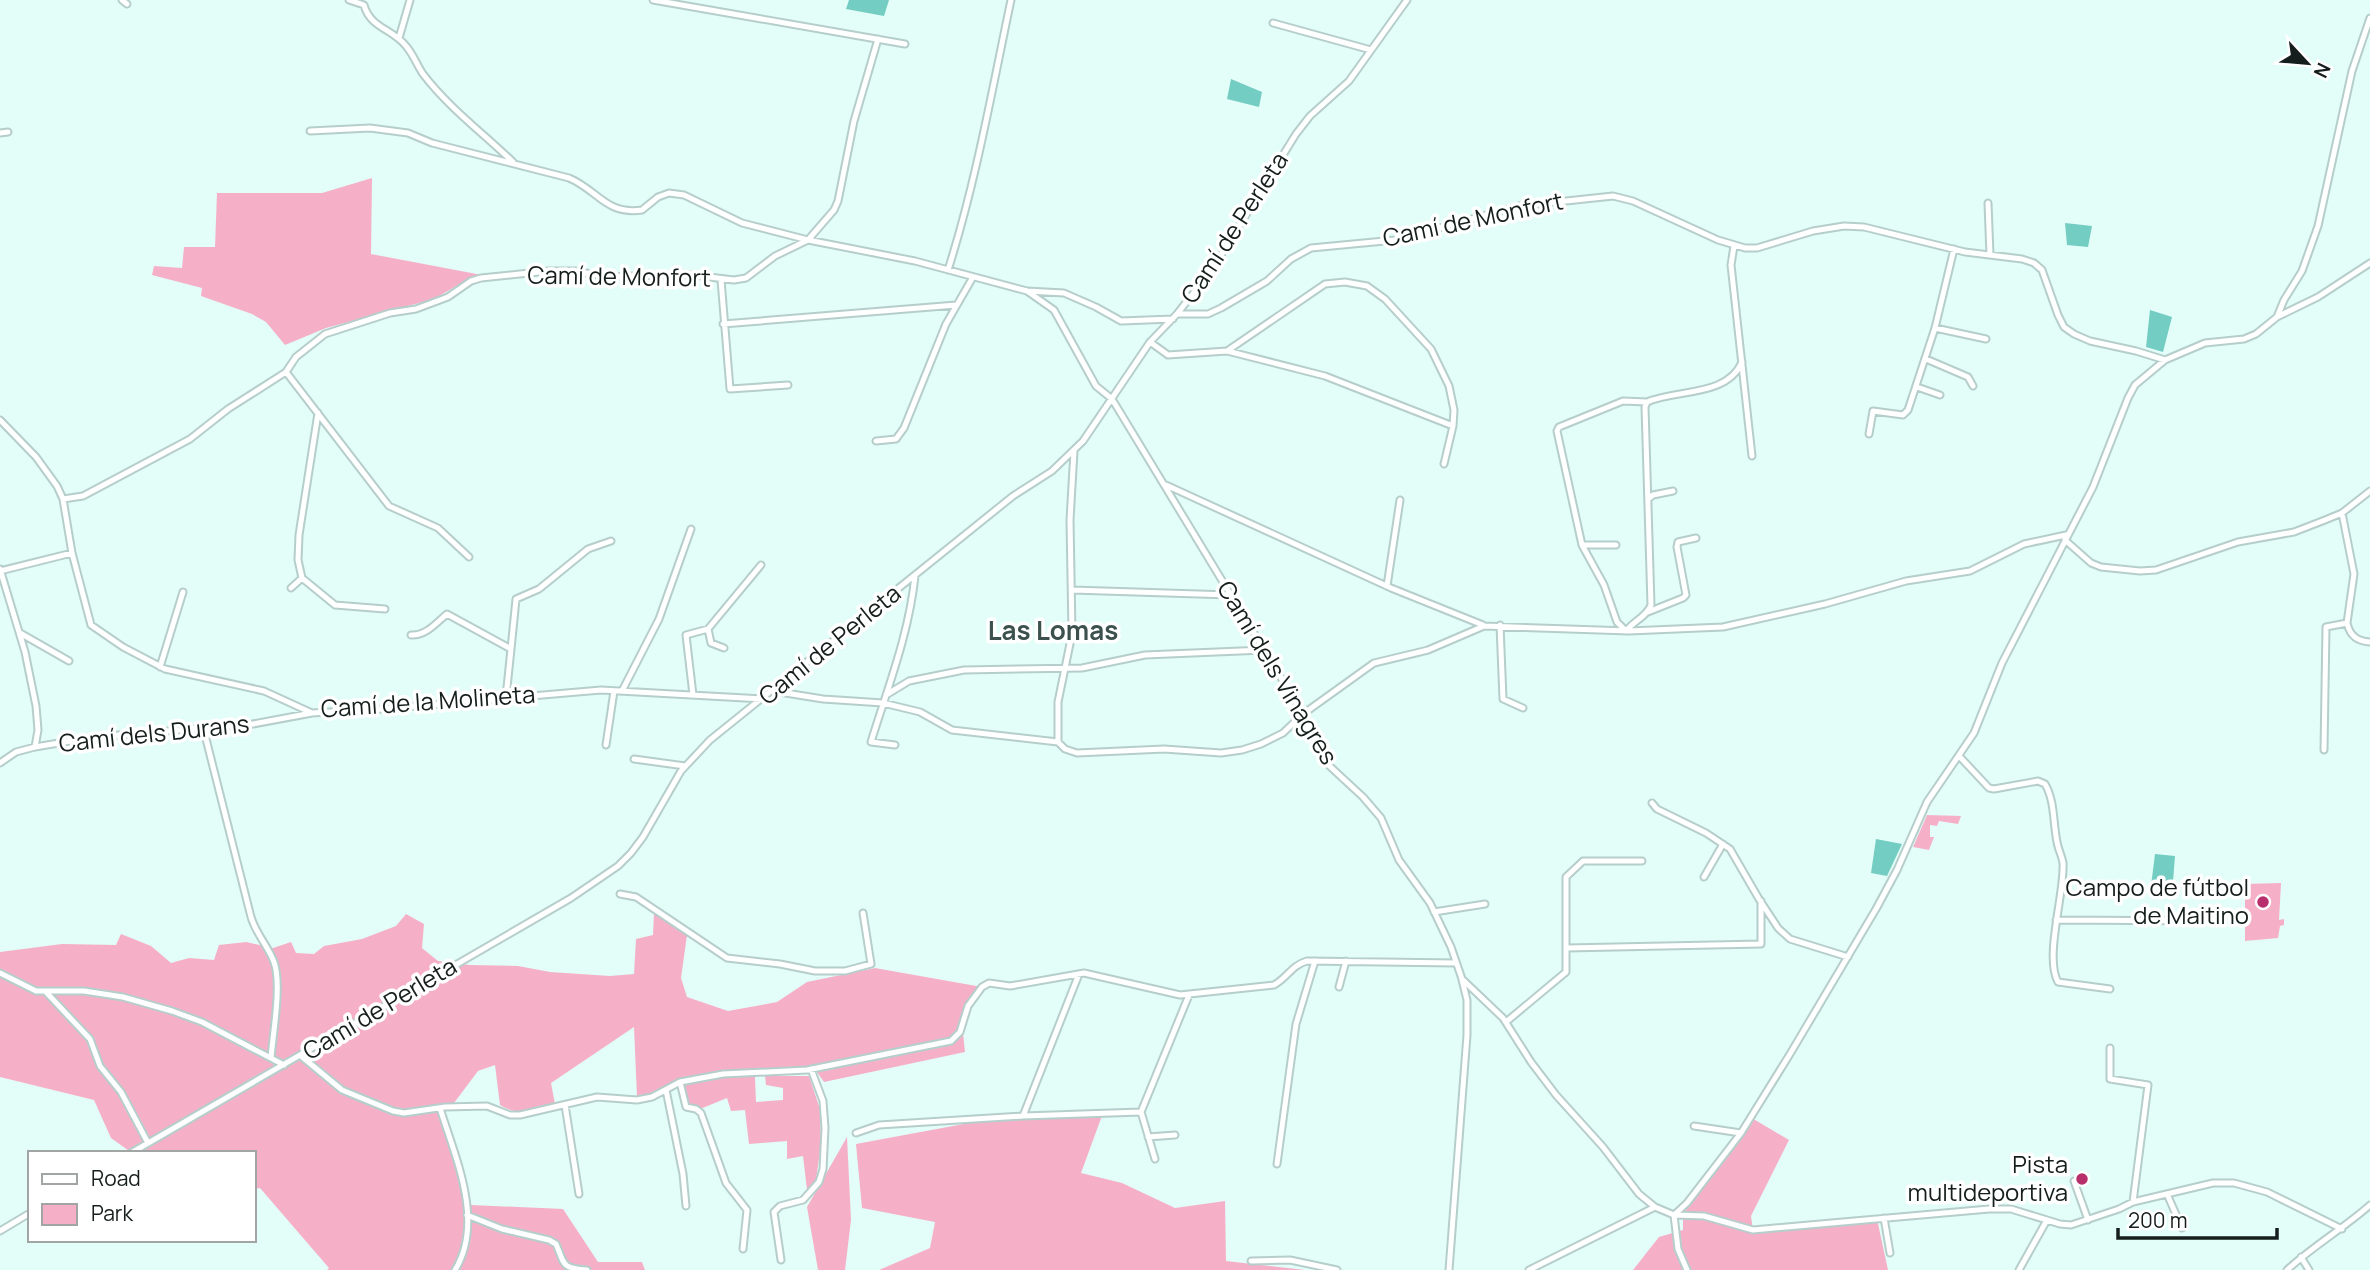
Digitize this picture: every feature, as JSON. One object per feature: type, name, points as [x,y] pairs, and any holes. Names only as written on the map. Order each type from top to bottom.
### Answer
[{"type":"street","points":[[349,0],[364,5],[371,20],[399,38],[407,46],[422,72],[444,97],[515,164]]},
{"type":"street","points":[[399,38],[410,0]]},
{"type":"street","points":[[653,0],[905,44]]},
{"type":"street","points":[[948,270],[983,135],[1011,0]]},
{"type":"street","name":"Camí de Perleta","points":[[134,1151],[571,898],[618,866],[643,837],[685,766],[710,740],[1013,496],[1052,471],[1074,451],[1150,342],[1175,317],[1213,268],[1296,134],[1310,116],[1349,81],[1407,0]]},
{"type":"street","points":[[2277,317],[2302,271],[2318,226],[2352,71],[2370,18]]},
{"type":"street","points":[[1273,23],[1371,50]]},
{"type":"street","points":[[310,131],[370,128],[408,134],[432,144],[580,183],[602,202],[618,209],[642,210],[658,197],[669,193],[684,195],[742,223],[808,240],[838,201],[854,121],[878,39]]},
{"type":"street","points":[[0,133],[8,132]]},
{"type":"street","name":"Camí de Monfort","points":[[63,499],[83,496],[190,439],[228,408],[286,372],[296,357],[325,334],[390,313],[416,309],[448,297],[471,281],[548,271],[575,271],[607,277],[684,274],[721,280],[746,278],[775,256],[808,240],[915,261],[1027,291],[1064,293],[1121,321],[1208,314],[1267,281],[1291,259],[1311,248],[1395,240],[1493,212],[1568,199],[1621,196],[1734,246],[1757,248],[1813,231],[1844,226],[1864,227],[1954,249],[2022,259],[2034,263],[2042,270],[2064,327],[2090,341],[2165,360]]},
{"type":"street","points":[[1988,203],[1990,255]]},
{"type":"street","points":[[1734,246],[1731,265],[1752,456]]},
{"type":"street","points":[[1869,434],[1873,411],[1903,415],[1908,410],[1935,328],[1954,249]]},
{"type":"street","points":[[1687,1270],[1678,1249],[1674,1215],[1687,1203],[1741,1133],[1848,957],[1897,870],[1927,802],[1974,733],[2002,663],[2093,487],[2128,398],[2141,379],[2165,360],[2205,343],[2244,339],[2256,334],[2277,317],[2318,297],[2370,263]]},
{"type":"street","points":[[876,441],[897,439],[900,436],[956,305],[973,277]]},
{"type":"street","points":[[721,280],[730,389],[788,385]]},
{"type":"street","points":[[1227,351],[1325,284],[1345,282],[1367,286],[1385,299],[1431,349],[1448,386],[1454,410],[1444,464]]},
{"type":"street","name":"Camí dels Vinagres","points":[[1027,291],[1054,310],[1096,386],[1112,399],[1303,714],[1323,760],[1363,797],[1381,818],[1399,860],[1434,912],[1462,979],[1506,1022],[1556,1095],[1639,1194],[1655,1207],[1674,1215],[1704,1216],[1753,1230],[2011,1209],[2071,1225],[2113,1212],[2133,1202],[2213,1183],[2250,1186],[2342,1229]]},
{"type":"street","points":[[723,324],[956,305]]},
{"type":"street","points":[[1935,328],[1986,339]]},
{"type":"street","points":[[1150,342],[1168,355],[1227,351],[1325,376],[1453,426]]},
{"type":"street","points":[[1926,359],[1968,377],[1973,386]]},
{"type":"street","points":[[1626,631],[1616,622],[1604,585],[1582,545],[1557,431],[1559,427],[1623,401],[1647,401],[1695,392],[1730,379],[1738,373],[1742,362]]},
{"type":"street","points":[[286,372],[389,506],[438,528],[469,557]]},
{"type":"street","points":[[1917,387],[1940,396]]},
{"type":"street","points":[[1647,401],[1645,407],[1651,605],[1648,612]]},
{"type":"street","points":[[318,413],[299,535],[298,560],[302,578],[335,605],[385,609]]},
{"type":"street","name":"Camí de la Molineta","points":[[0,420],[36,457],[63,499],[72,552],[91,625],[123,647],[160,667],[264,691],[312,713],[574,691],[764,699]]},
{"type":"street","points":[[1058,742],[1058,702],[1072,634],[1070,520],[1074,451]]},
{"type":"street","points":[[1166,485],[1387,586],[1484,625],[1626,631],[1731,625],[1825,604],[1906,581],[1970,571],[2024,544],[2066,538]]},
{"type":"street","points":[[1648,499],[1653,495],[1673,491]]},
{"type":"street","points":[[2066,538],[2091,563],[2101,567],[2156,570],[2238,542],[2294,532],[2342,513],[2370,491]]},
{"type":"street","points":[[1387,586],[1399,500]]},
{"type":"street","points":[[2342,513],[2354,574],[2347,623],[2349,631],[2356,639],[2370,642]]},
{"type":"street","points":[[622,691],[659,619],[691,529]]},
{"type":"street","points":[[1626,631],[1634,621],[1648,612],[1686,595],[1677,547],[1678,542],[1696,538]]},
{"type":"street","points":[[506,697],[516,599],[539,589],[588,549],[611,541]]},
{"type":"street","points":[[1582,545],[1616,545]]},
{"type":"street","points":[[35,747],[38,730],[36,706],[20,633],[0,570],[72,552]]},
{"type":"street","points":[[693,695],[686,635],[708,629],[761,565]]},
{"type":"street","points":[[895,745],[872,742],[904,643],[913,603],[915,576]]},
{"type":"street","points":[[292,589],[302,578]]},
{"type":"street","points":[[1072,590],[1230,594]]},
{"type":"street","points":[[160,667],[183,592]]},
{"type":"street","points":[[411,635],[419,635],[429,630],[447,614],[511,649]]},
{"type":"street","points":[[2324,750],[2326,627],[2347,623]]},
{"type":"street","points":[[774,691],[823,699],[883,703],[920,712],[953,730],[1058,742],[1065,749],[1090,754],[1164,749],[1221,753],[1261,744],[1283,733],[1303,714],[1374,663],[1428,650],[1484,625]]},
{"type":"street","points":[[1500,625],[1503,699],[1523,708]]},
{"type":"street","points":[[708,629],[711,643],[723,648]]},
{"type":"street","points":[[20,633],[69,661]]},
{"type":"street","points":[[886,695],[909,681],[964,670],[1083,668],[1145,655],[1264,650]]},
{"type":"street","points":[[606,746],[614,691]]},
{"type":"street","name":"Camí dels Durans","points":[[0,763],[16,752],[95,737],[253,724],[312,713]]},
{"type":"street","points":[[203,727],[251,917],[277,975],[271,1058]]},
{"type":"street","points":[[1960,757],[1989,788],[2038,781],[2045,784],[2050,793],[2063,863],[2056,920],[2055,977],[2058,982],[2110,989]]},
{"type":"street","points":[[634,759],[685,766]]},
{"type":"street","points":[[1653,803],[1657,809],[1730,849],[1778,928],[1790,939],[1848,957]]},
{"type":"street","points":[[1704,877],[1723,844]]},
{"type":"street","points":[[1506,1022],[1566,972],[1566,877],[1584,861],[1642,861]]},
{"type":"street","points":[[620,894],[636,897],[727,958],[815,971],[845,971],[871,964],[863,913]]},
{"type":"street","points":[[1566,948],[1761,944],[1760,901]]},
{"type":"street","points":[[1434,912],[1485,904]]},
{"type":"street","points":[[2056,920],[2214,920]]},
{"type":"street","points":[[301,1056],[342,1090],[393,1111],[404,1113],[487,1105],[510,1115],[520,1115],[597,1097],[637,1100],[652,1097],[680,1082],[723,1074],[811,1069],[951,1041],[960,1031],[968,1006],[982,987],[989,983],[1010,986],[1092,974],[1167,993],[1189,995],[1202,991],[1274,985],[1299,963],[1315,961],[1456,963]]},
{"type":"street","points":[[1277,1164],[1296,1024],[1315,961]]},
{"type":"street","points":[[1339,987],[1346,961]]},
{"type":"street","points":[[0,973],[36,990],[84,991],[142,1002],[202,1022],[285,1065]]},
{"type":"street","points":[[1023,1116],[1079,974]]},
{"type":"street","points":[[1449,1270],[1467,1035],[1467,1005],[1462,979]]},
{"type":"street","points":[[46,992],[90,1039],[100,1066],[121,1092],[148,1143]]},
{"type":"street","points":[[1155,1159],[1141,1112],[1189,995]]},
{"type":"street","points":[[2110,1048],[2110,1079],[2148,1085],[2133,1202]]},
{"type":"street","points":[[781,1260],[775,1212],[780,1206],[803,1200],[819,1182],[822,1169],[825,1128],[823,1101],[811,1069]]},
{"type":"street","points":[[680,1082],[686,1107],[701,1113],[726,1183],[747,1210],[743,1249]]},
{"type":"street","points":[[666,1090],[686,1206]]},
{"type":"street","points":[[565,1105],[579,1194]]},
{"type":"street","points":[[440,1108],[466,1193],[463,1257],[455,1270]]},
{"type":"street","points":[[856,1133],[879,1125],[1141,1112]]},
{"type":"street","points":[[1694,1126],[1741,1133]]},
{"type":"street","points":[[1148,1137],[1175,1135]]},
{"type":"street","points":[[2074,1181],[2088,1220]]},
{"type":"street","points":[[2167,1194],[2182,1228]]},
{"type":"street","points":[[2110,1203],[2113,1212]]},
{"type":"street","points":[[2287,1270],[2370,1205]]},
{"type":"street","points":[[1529,1270],[1655,1207]]},
{"type":"street","points":[[0,1231],[28,1214]]},
{"type":"street","points":[[467,1215],[502,1229],[549,1240],[556,1244],[559,1260],[565,1266],[587,1270]]},
{"type":"street","points":[[1884,1218],[1890,1253]]},
{"type":"street","points":[[2019,1270],[2047,1220]]},
{"type":"street","points":[[2301,1257],[2309,1270]]},
{"type":"street","points":[[1251,1261],[1290,1260],[1337,1270]]},
{"type":"green space","points":[[372,178],[371,254],[482,275],[465,281],[434,299],[326,328],[285,345],[266,322],[252,314],[201,296],[202,288],[152,275],[154,266],[182,268],[184,247],[215,247],[217,193],[322,193]]},
{"type":"green space","points":[[1927,815],[1961,816],[1958,824],[1939,821],[1937,826],[1930,825],[1930,837],[1934,837],[1929,850],[1913,847]]},
{"type":"green space","name":"Campo de fútbol de Maitino","points":[[2281,883],[2279,920],[2284,919],[2284,925],[2280,926],[2278,938],[2245,941],[2245,884]]},
{"type":"green space","points":[[654,913],[687,935],[681,978],[687,997],[728,1011],[777,1002],[807,982],[875,968],[982,987],[967,1004],[963,1033],[965,1052],[824,1082],[814,1068],[775,1068],[755,1077],[756,1102],[783,1100],[783,1088],[766,1085],[765,1076],[809,1076],[820,1109],[821,1144],[816,1180],[807,1190],[803,1156],[787,1159],[787,1141],[749,1144],[745,1110],[731,1111],[727,1098],[700,1109],[699,1106],[685,1105],[679,1080],[652,1097],[637,1097],[634,1027],[551,1083],[555,1104],[520,1112],[500,1105],[495,1065],[478,1071],[451,1107],[441,1108],[466,1193],[468,1227],[471,1205],[563,1209],[598,1262],[642,1262],[645,1270],[327,1270],[329,1268],[260,1188],[256,1189],[256,1151],[129,1151],[111,1138],[94,1100],[0,1077],[0,952],[62,944],[116,945],[121,934],[151,946],[171,963],[189,958],[214,960],[219,945],[246,942],[273,948],[291,942],[296,953],[314,954],[324,946],[362,939],[396,926],[406,914],[424,924],[422,948],[438,961],[610,976],[634,974],[636,939],[653,935]]},
{"type":"green space","points":[[1103,1113],[1081,1173],[1122,1183],[1175,1208],[1225,1201],[1226,1261],[1305,1270],[879,1270],[930,1248],[935,1222],[862,1208],[856,1144],[996,1118]]},
{"type":"green space","points":[[1750,1117],[1789,1140],[1751,1216],[1753,1230],[1877,1219],[1888,1270],[1633,1270],[1659,1237],[1683,1230],[1683,1214]]},
{"type":"green space","points":[[847,1137],[851,1220],[845,1270],[818,1270],[807,1207]]},
{"type":"water","points":[[849,0],[889,0],[884,16],[846,9]]},
{"type":"water","points":[[1231,79],[1262,92],[1259,107],[1227,99]]},
{"type":"water","points":[[2065,223],[2092,226],[2088,247],[2067,245]]},
{"type":"water","points":[[2150,310],[2172,317],[2163,352],[2146,347]]},
{"type":"water","points":[[1876,839],[1902,844],[1887,876],[1871,873]]},
{"type":"water","points":[[2155,854],[2175,856],[2173,881],[2151,886]]},
{"type":"place","name":"Campo de fútbol de Maitino","points":[[2263,902]]},
{"type":"place","name":"Pista multideportiva","points":[[2082,1179]]},
{"type":"district","name":"Las Lomas","points":[[1053,631]]}]
